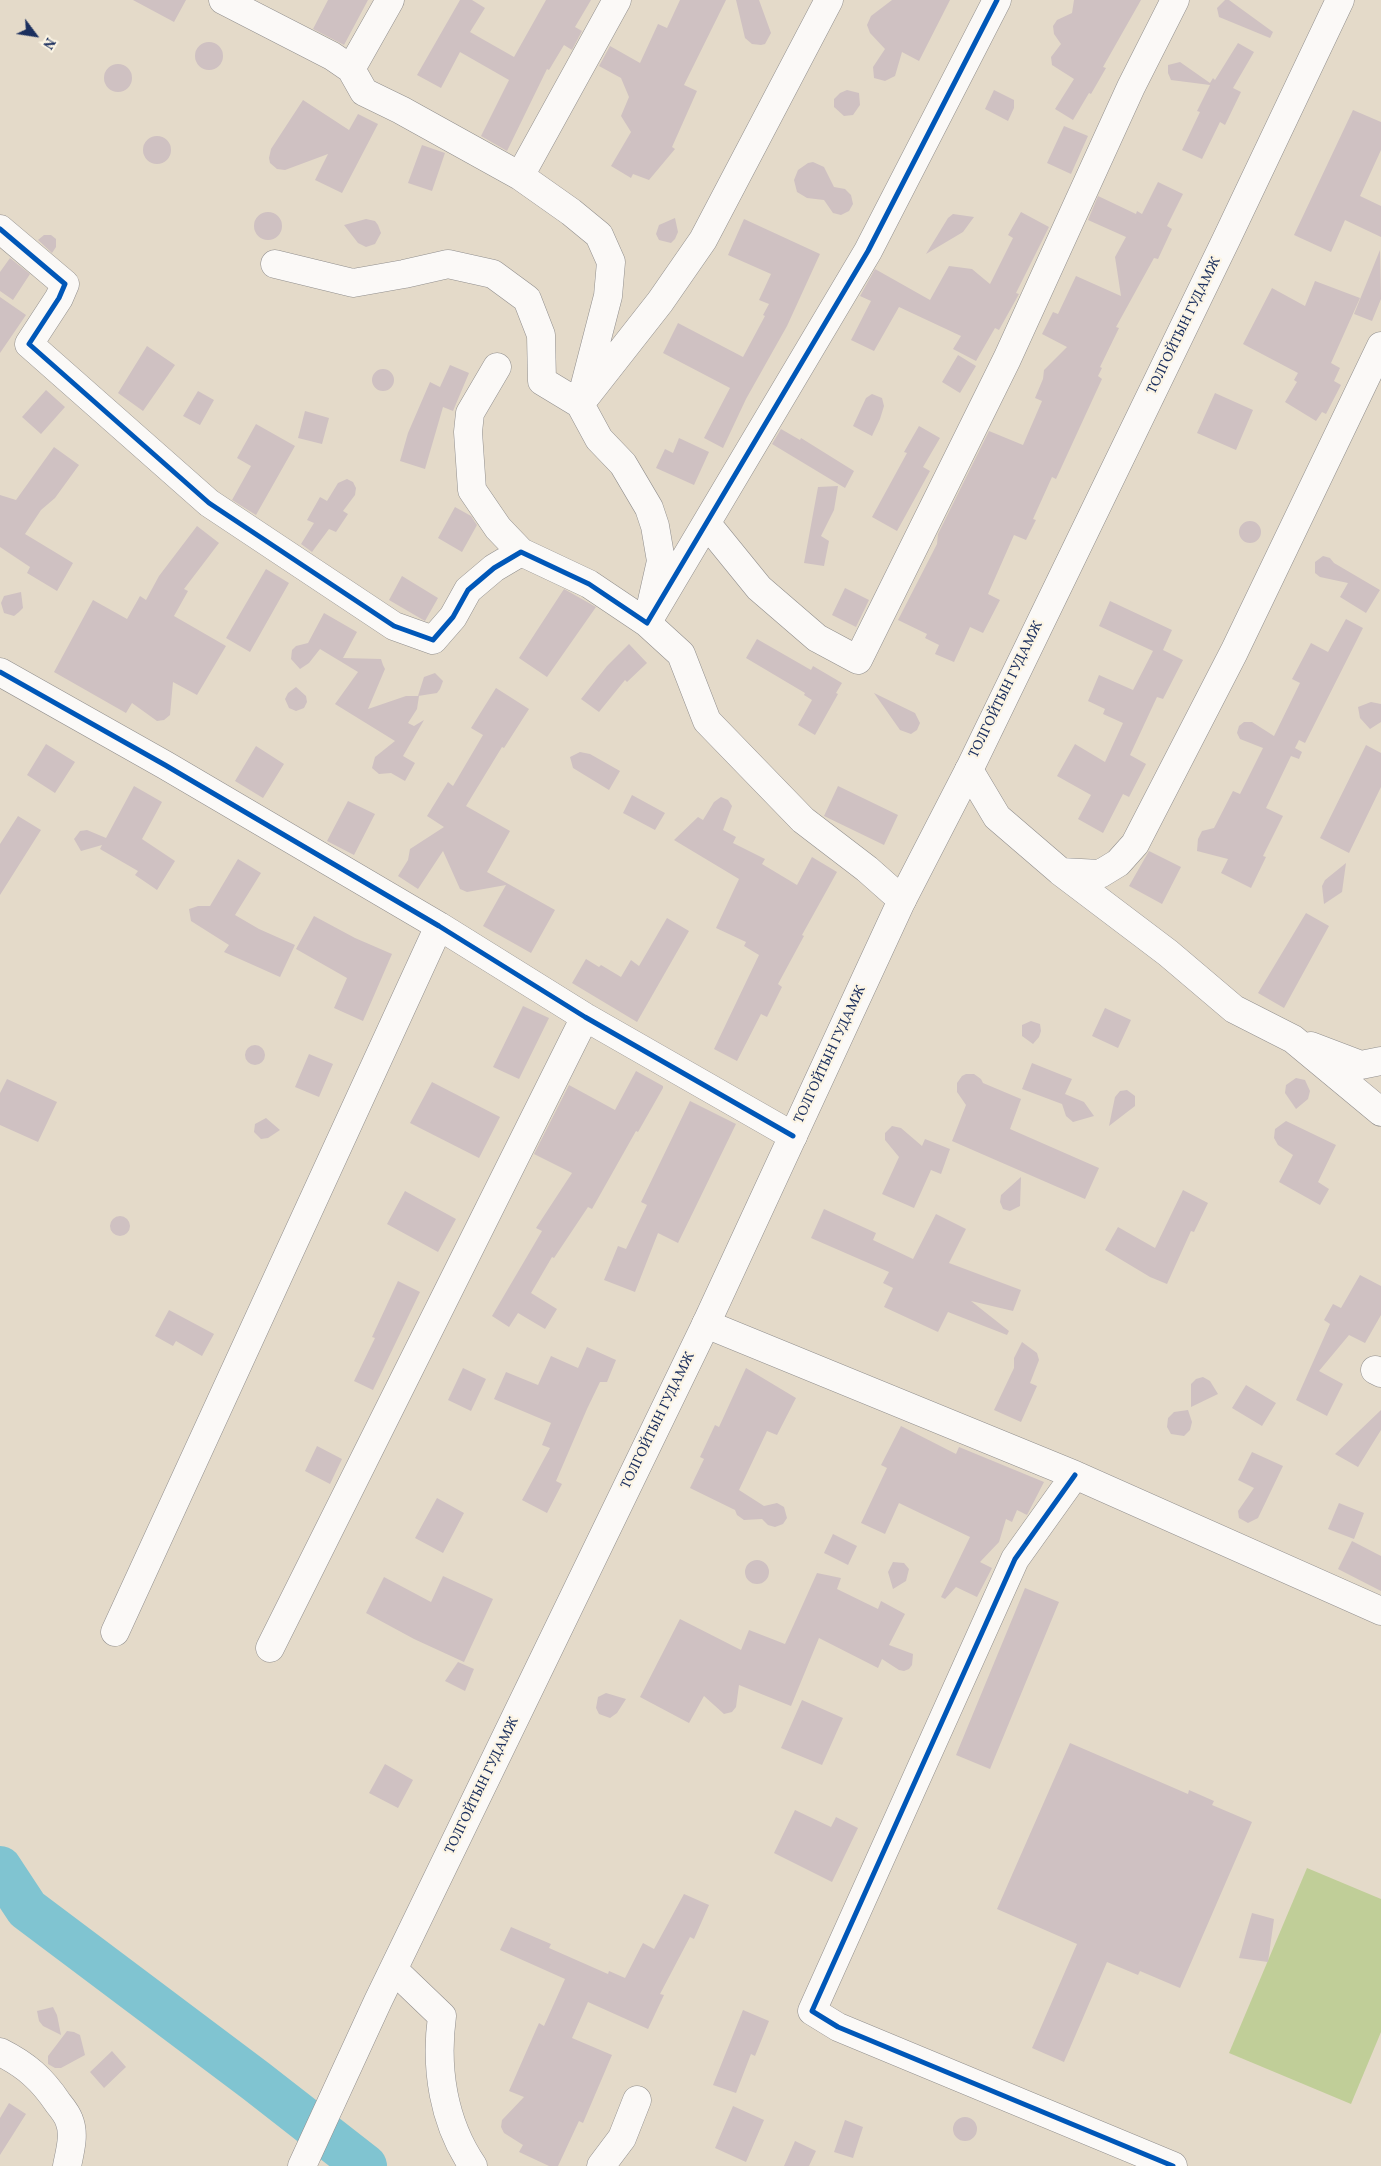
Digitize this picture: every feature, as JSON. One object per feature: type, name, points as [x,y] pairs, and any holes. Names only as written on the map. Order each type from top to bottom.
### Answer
[{"type":"street","points":[[223,0],[332,56],[351,69],[364,92],[401,110],[520,176],[571,212],[598,235],[611,262],[608,296],[580,404]]},
{"type":"street","points":[[351,69],[390,0]]},
{"type":"street","points":[[520,176],[616,0]]},
{"type":"street","points":[[580,404],[660,302],[703,240],[829,0]]},
{"type":"street","points":[[648,623],[868,251],[997,0]]},
{"type":"street","points":[[707,524],[760,588],[817,638],[858,660],[1007,358],[1130,87],[1175,0]]},
{"type":"street","name":"ТОЛГОЙТЫН ГУДАМЖ","points":[[302,2166],[378,2001],[706,1324],[902,900],[968,770],[1226,240],[1340,0]]},
{"type":"street","points":[[0,229],[65,284],[59,298],[29,344],[209,503],[394,626],[433,640],[453,617],[468,590],[494,568],[521,552]]},
{"type":"street","points":[[275,264],[353,282],[404,274],[448,264],[493,274],[527,299],[541,335],[542,381],[580,404],[599,439],[623,464],[649,508],[655,526],[661,560],[648,623]]},
{"type":"street","points":[[1061,872],[1100,874],[1118,863],[1135,844],[1234,652],[1381,346]]},
{"type":"street","points":[[497,367],[470,413],[468,432],[472,490],[498,528],[521,552],[589,584],[648,623],[681,654],[707,721],[803,820],[867,869],[902,900]]},
{"type":"street","points":[[0,672],[165,765],[439,926],[585,1017],[793,1136]]},
{"type":"street","points":[[968,770],[997,816],[1061,872],[1168,953],[1234,1009],[1293,1039],[1361,1065],[1381,1061]]},
{"type":"street","points":[[115,1632],[439,926]]},
{"type":"street","points":[[270,1648],[585,1017]]},
{"type":"street","points":[[1293,1039],[1381,1112]]},
{"type":"street","points":[[706,1324],[1075,1475],[1381,1611]]},
{"type":"street","points":[[1075,1475],[1016,1558],[812,2011],[838,2027],[1173,2166]]},
{"type":"street","points":[[394,1970],[442,2016],[439,2039],[444,2097],[452,2126],[473,2166]]},
{"type":"street","points":[[0,2052],[20,2062],[46,2085],[69,2119],[72,2134],[67,2166]]},
{"type":"street","points":[[601,2166],[622,2138],[637,2100]]},
{"type":"green space","points":[[1307,1868],[1381,1899],[1381,2032],[1351,2104],[1229,2053]]},
{"type":"building","points":[[133,0],[186,0],[174,22]]},
{"type":"building","points":[[328,0],[368,0],[344,45],[313,29]]},
{"type":"building","points":[[460,0],[472,0],[485,8],[470,32],[514,57],[546,0],[591,0],[575,27],[582,31],[572,50],[564,45],[549,70],[547,69],[507,151],[481,136],[509,80],[460,52],[441,88],[417,75]]},
{"type":"building","points":[[680,0],[726,0],[684,85],[697,91],[672,147],[675,149],[649,180],[633,174],[631,178],[611,166],[631,132],[621,116],[629,97],[621,78],[599,66],[610,46],[640,63],[658,24],[667,28]]},
{"type":"building","points":[[736,0],[759,0],[771,33],[765,44],[752,44],[745,38]]},
{"type":"building","points":[[892,0],[950,0],[919,61],[902,52],[895,76],[885,81],[874,78],[873,67],[885,49],[870,33],[867,25],[871,16]]},
{"type":"building","points":[[1074,0],[1141,0],[1103,67],[1106,68],[1073,120],[1055,109],[1074,79],[1052,65],[1051,57],[1061,44],[1054,34],[1053,26],[1057,20],[1072,13]]},
{"type":"building","points":[[1225,0],[1229,0],[1273,32],[1270,38],[1219,17],[1217,8]]},
{"type":"building","points":[[209,42],[219,46],[223,56],[219,66],[209,70],[199,66],[195,56],[199,46]]},
{"type":"building","points":[[1238,43],[1254,52],[1233,88],[1241,92],[1225,125],[1220,122],[1202,159],[1182,150],[1200,112],[1197,111],[1210,85],[1171,80],[1168,73],[1168,65],[1180,62],[1210,83],[1213,78],[1215,80]]},
{"type":"building","points":[[118,64],[128,68],[132,78],[128,88],[118,92],[108,88],[104,78],[108,68]]},
{"type":"building","points":[[847,90],[859,93],[860,105],[853,115],[844,116],[834,107],[834,99],[840,93]]},
{"type":"building","points":[[994,90],[1014,100],[1014,108],[1008,121],[985,109]]},
{"type":"building","points":[[303,100],[349,130],[358,114],[378,124],[342,193],[315,180],[328,154],[285,170],[277,169],[270,163],[271,149]]},
{"type":"building","points":[[1353,110],[1381,122],[1381,150],[1360,196],[1381,206],[1381,237],[1345,220],[1331,252],[1294,235]]},
{"type":"building","points":[[1064,126],[1088,136],[1071,174],[1047,163]]},
{"type":"building","points":[[157,136],[167,140],[171,150],[167,160],[157,164],[147,160],[143,150],[147,140]]},
{"type":"building","points":[[422,145],[445,153],[432,191],[408,183]]},
{"type":"building","points":[[813,162],[824,167],[834,187],[845,189],[851,195],[853,204],[849,211],[841,215],[833,213],[824,200],[807,198],[797,192],[794,180],[798,170]]},
{"type":"building","points":[[1158,182],[1183,194],[1167,226],[1172,229],[1158,259],[1154,258],[1116,327],[1119,328],[1100,367],[1102,368],[1098,376],[1102,379],[1056,479],[1052,477],[1033,519],[1036,520],[1026,540],[1014,535],[988,594],[1000,600],[983,633],[970,627],[954,662],[935,654],[939,645],[925,638],[927,634],[898,620],[937,544],[938,534],[989,431],[1023,445],[1042,401],[1035,398],[1043,379],[1044,370],[1067,347],[1042,334],[1053,312],[1058,314],[1076,276],[1121,296],[1115,257],[1126,237],[1088,220],[1098,196],[1136,214],[1137,211],[1142,214]]},
{"type":"building","points":[[268,212],[278,216],[282,226],[278,236],[268,240],[258,236],[254,226],[258,216]]},
{"type":"building","points":[[1021,212],[1049,227],[1016,293],[1019,294],[999,330],[995,328],[976,361],[953,349],[961,336],[899,307],[874,351],[851,340],[871,301],[860,296],[875,269],[930,300],[949,266],[972,269],[990,284],[1013,238],[1008,235]]},
{"type":"building","points":[[953,214],[974,217],[963,232],[926,254],[948,218]]},
{"type":"building","points":[[675,218],[678,232],[675,239],[671,243],[659,240],[656,234],[659,225]]},
{"type":"building","points":[[366,219],[375,221],[381,233],[375,244],[366,247],[358,243],[344,225]]},
{"type":"building","points":[[744,219],[820,254],[787,326],[746,399],[723,448],[704,438],[730,388],[663,353],[678,323],[743,357],[765,316],[763,315],[769,304],[759,300],[771,274],[728,255]]},
{"type":"building","points":[[44,235],[51,235],[56,239],[56,247],[52,253],[38,240]]},
{"type":"building","points":[[1380,250],[1381,299],[1372,321],[1354,314]]},
{"type":"building","points":[[10,258],[30,274],[13,300],[0,291],[0,272]]},
{"type":"building","points":[[1315,281],[1360,298],[1331,363],[1340,368],[1334,381],[1341,385],[1326,414],[1322,412],[1316,421],[1285,402],[1297,382],[1294,380],[1298,373],[1243,344],[1272,288],[1305,306]]},
{"type":"building","points":[[0,297],[26,315],[0,353]]},
{"type":"building","points":[[147,346],[175,365],[143,411],[118,393]]},
{"type":"building","points":[[958,355],[976,366],[960,393],[942,382]]},
{"type":"building","points":[[450,365],[469,373],[453,411],[443,407],[425,469],[400,461],[408,433],[430,382],[440,387]]},
{"type":"building","points":[[383,369],[393,376],[394,380],[387,390],[383,391],[373,384],[372,380],[379,370]]},
{"type":"building","points":[[46,390],[65,407],[41,434],[22,417]]},
{"type":"building","points":[[198,391],[214,400],[200,425],[183,416]]},
{"type":"building","points":[[1215,393],[1253,410],[1236,450],[1197,433]]},
{"type":"building","points":[[872,394],[882,398],[884,406],[872,436],[853,426],[866,398]]},
{"type":"building","points":[[305,411],[329,418],[322,444],[298,438]]},
{"type":"building","points":[[256,424],[295,446],[256,515],[232,500],[251,466],[237,458]]},
{"type":"building","points":[[919,426],[940,438],[923,467],[930,471],[897,531],[872,517],[907,453],[904,452]]},
{"type":"building","points":[[781,429],[800,440],[801,438],[854,471],[845,488],[772,444]]},
{"type":"building","points":[[679,438],[709,452],[694,485],[656,468],[665,449],[673,453]]},
{"type":"building","points":[[54,447],[79,465],[55,498],[41,510],[25,534],[73,563],[57,591],[27,573],[30,567],[0,547],[0,495],[16,500]]},
{"type":"building","points":[[347,479],[353,482],[356,488],[355,495],[343,511],[348,514],[336,532],[329,529],[312,552],[301,544],[314,523],[307,520],[320,497],[327,501],[338,483]]},
{"type":"building","points":[[838,486],[834,510],[821,536],[829,541],[824,566],[804,563],[818,487]]},
{"type":"building","points":[[455,507],[471,516],[477,525],[462,552],[438,538]]},
{"type":"building","points":[[1250,521],[1258,524],[1261,532],[1258,540],[1250,543],[1242,540],[1239,532],[1242,524]]},
{"type":"building","points":[[197,526],[219,543],[184,589],[188,591],[174,616],[226,646],[197,695],[173,682],[170,715],[164,720],[157,721],[132,703],[126,713],[54,672],[93,600],[127,619],[140,596],[146,600],[159,576]]},
{"type":"building","points":[[1323,556],[1330,558],[1334,563],[1380,590],[1366,613],[1340,597],[1348,583],[1320,577],[1315,573],[1315,562]]},
{"type":"building","points":[[266,569],[289,583],[250,652],[226,638]]},
{"type":"building","points":[[402,576],[438,598],[425,621],[389,600]]},
{"type":"building","points":[[845,588],[869,600],[856,627],[832,615]]},
{"type":"building","points":[[564,589],[596,607],[547,677],[519,658]]},
{"type":"building","points":[[21,592],[23,608],[14,616],[4,613],[1,603],[4,596]]},
{"type":"building","points":[[1110,601],[1172,630],[1163,650],[1183,660],[1163,699],[1157,697],[1130,755],[1146,764],[1129,797],[1123,794],[1103,833],[1078,819],[1091,795],[1057,776],[1075,744],[1105,762],[1123,723],[1103,714],[1105,709],[1088,701],[1099,675],[1133,690],[1153,651],[1099,626]]},
{"type":"building","points":[[324,613],[357,632],[343,658],[381,659],[385,669],[368,709],[406,696],[419,696],[417,709],[408,723],[414,726],[424,720],[403,756],[415,763],[405,781],[391,773],[379,774],[372,768],[375,757],[395,741],[335,704],[358,672],[320,649],[309,663],[300,669],[291,659],[292,650],[296,646],[308,643]]},
{"type":"building","points":[[1346,619],[1363,628],[1305,743],[1299,740],[1295,748],[1302,752],[1299,759],[1291,756],[1266,808],[1283,816],[1263,856],[1266,857],[1251,888],[1221,873],[1228,859],[1197,851],[1198,839],[1202,831],[1214,828],[1233,791],[1240,794],[1263,748],[1240,739],[1237,733],[1239,726],[1244,722],[1252,722],[1274,736],[1300,683],[1292,679],[1311,643],[1328,652]]},
{"type":"building","points":[[757,639],[811,670],[813,666],[842,683],[836,693],[838,694],[815,735],[798,725],[812,700],[804,695],[805,693],[746,658]]},
{"type":"building","points":[[629,644],[647,663],[627,682],[625,680],[599,712],[581,699],[607,666]]},
{"type":"building","points":[[435,673],[443,681],[440,689],[437,693],[418,696],[424,677]]},
{"type":"building","points":[[296,687],[306,696],[307,702],[304,708],[296,711],[289,708],[285,699],[288,693]]},
{"type":"building","points":[[496,688],[529,709],[504,748],[502,747],[466,806],[510,831],[487,872],[555,910],[531,953],[483,926],[506,885],[467,892],[460,889],[443,851],[418,889],[398,876],[408,860],[410,849],[444,827],[427,816],[448,782],[453,786],[483,735],[471,728]]},
{"type":"building","points":[[874,693],[915,713],[920,723],[917,730],[911,734],[900,730]]},
{"type":"building","points":[[1371,702],[1381,704],[1381,722],[1370,729],[1360,718],[1358,707]]},
{"type":"building","points":[[46,744],[75,762],[55,793],[27,775]]},
{"type":"building","points":[[1366,745],[1381,753],[1381,787],[1349,853],[1320,838]]},
{"type":"building","points":[[256,746],[284,764],[263,798],[235,781]]},
{"type":"building","points":[[580,752],[590,754],[620,771],[609,790],[573,768],[570,757]]},
{"type":"building","points":[[134,786],[162,802],[142,839],[175,861],[157,890],[135,875],[138,871],[100,849],[102,845],[81,851],[74,839],[80,831],[87,830],[106,838]]},
{"type":"building","points":[[838,786],[898,815],[884,845],[824,816]]},
{"type":"building","points":[[632,795],[665,813],[655,830],[623,813]]},
{"type":"building","points":[[721,797],[728,800],[732,806],[723,830],[736,837],[733,843],[765,859],[762,864],[797,885],[812,857],[837,872],[802,935],[804,936],[778,984],[782,987],[767,1017],[761,1014],[737,1061],[714,1049],[759,955],[744,946],[746,942],[716,928],[739,879],[674,840],[698,817],[703,820],[714,802]]},
{"type":"building","points":[[348,801],[375,814],[354,855],[327,841]]},
{"type":"building","points":[[18,816],[41,830],[0,895],[0,844]]},
{"type":"building","points":[[1149,851],[1181,867],[1162,904],[1129,886]]},
{"type":"building","points":[[238,859],[261,873],[235,915],[259,929],[295,945],[280,977],[224,952],[229,945],[191,921],[189,909],[198,906],[210,906]]},
{"type":"building","points":[[1346,863],[1342,892],[1324,904],[1322,886],[1325,880]]},
{"type":"building","points":[[1306,913],[1329,926],[1284,1008],[1258,993]]},
{"type":"building","points":[[314,916],[355,938],[392,954],[363,1021],[334,1008],[347,978],[296,949]]},
{"type":"building","points":[[667,918],[689,931],[637,1022],[572,983],[586,959],[599,967],[601,965],[621,977],[631,960],[639,966]]},
{"type":"building","points":[[523,1006],[549,1018],[519,1079],[493,1067]]},
{"type":"building","points":[[1105,1008],[1131,1020],[1118,1048],[1092,1036]]},
{"type":"building","points":[[1031,1021],[1040,1024],[1041,1031],[1033,1044],[1022,1036],[1022,1025]]},
{"type":"building","points":[[255,1045],[262,1048],[265,1055],[262,1062],[255,1065],[248,1062],[245,1055],[248,1048]]},
{"type":"building","points":[[309,1054],[333,1064],[319,1097],[295,1087]]},
{"type":"building","points":[[1032,1063],[1072,1079],[1065,1094],[1084,1102],[1094,1116],[1073,1122],[1066,1116],[1062,1104],[1022,1089]]},
{"type":"building","points":[[636,1071],[663,1086],[663,1088],[638,1132],[636,1131],[592,1209],[588,1207],[554,1258],[552,1257],[531,1293],[557,1309],[545,1329],[518,1313],[509,1327],[492,1316],[542,1231],[536,1228],[572,1173],[534,1154],[569,1085],[615,1110]]},
{"type":"building","points":[[966,1074],[974,1074],[983,1083],[1021,1099],[1010,1129],[1099,1168],[1085,1199],[952,1141],[966,1105],[957,1092],[957,1083]]},
{"type":"building","points":[[1296,1078],[1305,1080],[1310,1091],[1308,1099],[1296,1109],[1285,1093],[1286,1085]]},
{"type":"building","points":[[7,1079],[57,1102],[38,1142],[0,1125],[0,1093]]},
{"type":"building","points":[[432,1082],[500,1117],[479,1158],[410,1123]]},
{"type":"building","points":[[1127,1090],[1135,1096],[1135,1106],[1109,1126],[1115,1097],[1120,1091]]},
{"type":"building","points":[[690,1101],[736,1124],[678,1243],[658,1233],[635,1292],[604,1280],[618,1246],[626,1249],[647,1205],[641,1202]]},
{"type":"building","points":[[266,1118],[280,1130],[268,1138],[261,1139],[254,1132],[255,1124]]},
{"type":"building","points":[[1286,1121],[1336,1145],[1318,1182],[1329,1189],[1320,1205],[1279,1182],[1293,1155],[1278,1145],[1274,1138],[1275,1129]]},
{"type":"building","points":[[892,1126],[901,1128],[922,1146],[925,1139],[950,1149],[941,1174],[931,1170],[914,1208],[882,1194],[899,1157],[885,1140],[885,1133]]},
{"type":"building","points":[[1021,1177],[1020,1206],[1010,1211],[1003,1209],[1000,1202],[1001,1195]]},
{"type":"building","points":[[1183,1190],[1208,1203],[1194,1232],[1191,1231],[1167,1284],[1150,1277],[1105,1250],[1118,1227],[1155,1248]]},
{"type":"building","points":[[405,1191],[456,1219],[438,1252],[387,1224]]},
{"type":"building","points":[[824,1209],[876,1233],[873,1240],[913,1259],[936,1214],[966,1229],[949,1263],[1021,1290],[1013,1311],[971,1301],[1009,1331],[1007,1335],[948,1312],[938,1332],[884,1307],[893,1288],[883,1283],[889,1272],[811,1238]]},
{"type":"building","points":[[120,1216],[127,1219],[130,1226],[127,1233],[120,1236],[113,1233],[110,1226],[113,1219]]},
{"type":"building","points":[[1360,1275],[1381,1286],[1381,1315],[1365,1343],[1349,1335],[1319,1371],[1343,1384],[1327,1416],[1296,1400],[1330,1324],[1324,1320],[1333,1304],[1341,1308]]},
{"type":"building","points":[[398,1281],[420,1292],[373,1390],[354,1381],[375,1338],[372,1337]]},
{"type":"building","points":[[169,1310],[214,1334],[202,1356],[176,1341],[173,1346],[155,1336]]},
{"type":"building","points":[[1022,1342],[1037,1353],[1039,1360],[1030,1383],[1037,1386],[1021,1422],[994,1410],[1014,1368],[1014,1358]]},
{"type":"building","points":[[587,1347],[616,1360],[607,1382],[600,1382],[587,1409],[556,1481],[562,1484],[547,1513],[522,1500],[550,1448],[542,1445],[551,1423],[494,1399],[506,1372],[538,1385],[551,1356],[578,1368]]},
{"type":"building","points":[[463,1368],[486,1379],[471,1411],[448,1400]]},
{"type":"building","points":[[746,1368],[796,1398],[777,1435],[767,1431],[739,1490],[764,1506],[777,1503],[784,1507],[787,1518],[783,1524],[775,1527],[768,1525],[762,1519],[744,1520],[737,1515],[735,1510],[690,1488],[704,1459],[700,1457],[715,1425],[719,1427]]},
{"type":"building","points":[[1203,1377],[1210,1381],[1218,1394],[1191,1407],[1191,1384],[1196,1379]]},
{"type":"building","points":[[1246,1385],[1276,1403],[1262,1426],[1232,1408]]},
{"type":"building","points":[[1188,1410],[1192,1422],[1190,1430],[1184,1436],[1171,1434],[1167,1427],[1168,1418],[1174,1412]]},
{"type":"building","points":[[1381,1410],[1381,1430],[1358,1467],[1335,1454]]},
{"type":"building","points":[[901,1426],[956,1454],[959,1447],[1044,1482],[1027,1515],[1017,1510],[1012,1522],[1006,1519],[999,1542],[980,1562],[992,1568],[977,1597],[956,1587],[945,1599],[941,1597],[970,1537],[899,1503],[885,1534],[861,1523],[887,1468],[881,1465]]},
{"type":"building","points":[[317,1446],[342,1459],[330,1484],[305,1471]]},
{"type":"building","points":[[1252,1452],[1283,1466],[1258,1518],[1248,1523],[1239,1518],[1238,1511],[1254,1488],[1238,1480]]},
{"type":"building","points":[[437,1498],[464,1513],[443,1553],[415,1538]]},
{"type":"building","points":[[1339,1503],[1364,1513],[1354,1539],[1328,1529]]},
{"type":"building","points":[[833,1534],[857,1546],[848,1565],[824,1553]]},
{"type":"building","points":[[1352,1541],[1381,1556],[1381,1591],[1338,1569]]},
{"type":"building","points":[[757,1560],[762,1561],[768,1567],[768,1577],[762,1583],[757,1584],[752,1583],[746,1577],[745,1572],[746,1567],[752,1561]]},
{"type":"building","points":[[893,1562],[904,1563],[909,1569],[906,1581],[893,1589],[888,1572]]},
{"type":"building","points":[[817,1573],[841,1578],[837,1589],[878,1609],[881,1601],[905,1614],[889,1645],[913,1654],[912,1665],[909,1669],[899,1670],[882,1659],[878,1668],[819,1638],[791,1706],[739,1685],[736,1707],[732,1712],[724,1714],[704,1696],[689,1723],[640,1697],[680,1619],[741,1650],[749,1630],[785,1644]]},
{"type":"building","points":[[443,1576],[493,1599],[464,1662],[414,1639],[366,1613],[384,1577],[431,1602]]},
{"type":"building","points":[[1025,1588],[1059,1602],[990,1769],[956,1755]]},
{"type":"building","points":[[458,1662],[474,1669],[465,1691],[445,1681]]},
{"type":"building","points":[[606,1693],[626,1699],[617,1713],[610,1718],[599,1714],[596,1708],[598,1697]]},
{"type":"building","points":[[802,1700],[843,1718],[822,1765],[781,1748]]},
{"type":"building","points":[[1070,1743],[1188,1794],[1189,1790],[1214,1801],[1212,1805],[1252,1822],[1180,1988],[1140,1971],[1138,1975],[1107,1962],[1064,2062],[1032,2048],[1077,1944],[997,1909]]},
{"type":"building","points":[[385,1764],[413,1780],[398,1808],[369,1793]]},
{"type":"building","points":[[795,1810],[831,1827],[836,1817],[858,1828],[832,1882],[774,1853]]},
{"type":"building","points":[[684,1894],[709,1905],[694,1939],[690,1937],[660,1994],[664,1995],[648,2029],[588,2002],[572,2038],[612,2055],[583,2123],[579,2121],[558,2166],[549,2166],[519,2152],[523,2145],[504,2133],[501,2127],[502,2120],[524,2097],[509,2091],[539,2023],[544,2026],[565,1979],[500,1950],[511,1927],[551,1944],[549,1948],[608,1974],[609,1971],[625,1978],[643,1943],[654,1949]]},
{"type":"building","points":[[1252,1913],[1274,1919],[1268,1962],[1239,1958]]},
{"type":"building","points":[[53,2007],[57,2015],[61,2035],[43,2026],[39,2021],[37,2011]]},
{"type":"building","points":[[743,2010],[769,2021],[755,2056],[751,2054],[736,2093],[713,2085]]},
{"type":"building","points":[[67,2031],[80,2035],[85,2055],[61,2068],[55,2068],[48,2064],[48,2056]]},
{"type":"building","points":[[112,2051],[126,2067],[104,2088],[90,2072]]},
{"type":"building","points":[[9,2103],[26,2114],[0,2155],[0,2118]]},
{"type":"building","points":[[733,2106],[764,2120],[746,2162],[715,2148]]},
{"type":"building","points":[[960,2117],[970,2117],[977,2124],[977,2134],[970,2141],[960,2141],[953,2134],[953,2124]]},
{"type":"building","points":[[845,2120],[863,2127],[853,2158],[834,2152]]},
{"type":"building","points":[[795,2141],[816,2151],[809,2166],[784,2166]]},
{"type":"waterway","points":[[0,1868],[27,1909],[256,2081],[365,2166]]},
{"type":"cycle path","points":[[0,229],[65,284],[59,298],[29,344],[209,503],[394,626],[433,640],[453,617],[468,590],[494,568],[521,552],[589,584],[647,623],[868,251],[997,0]]},
{"type":"cycle path","points":[[0,672],[165,765],[439,926],[585,1017],[793,1136]]},
{"type":"cycle path","points":[[1075,1475],[1015,1559],[812,2011],[838,2027],[1173,2166]]}]
